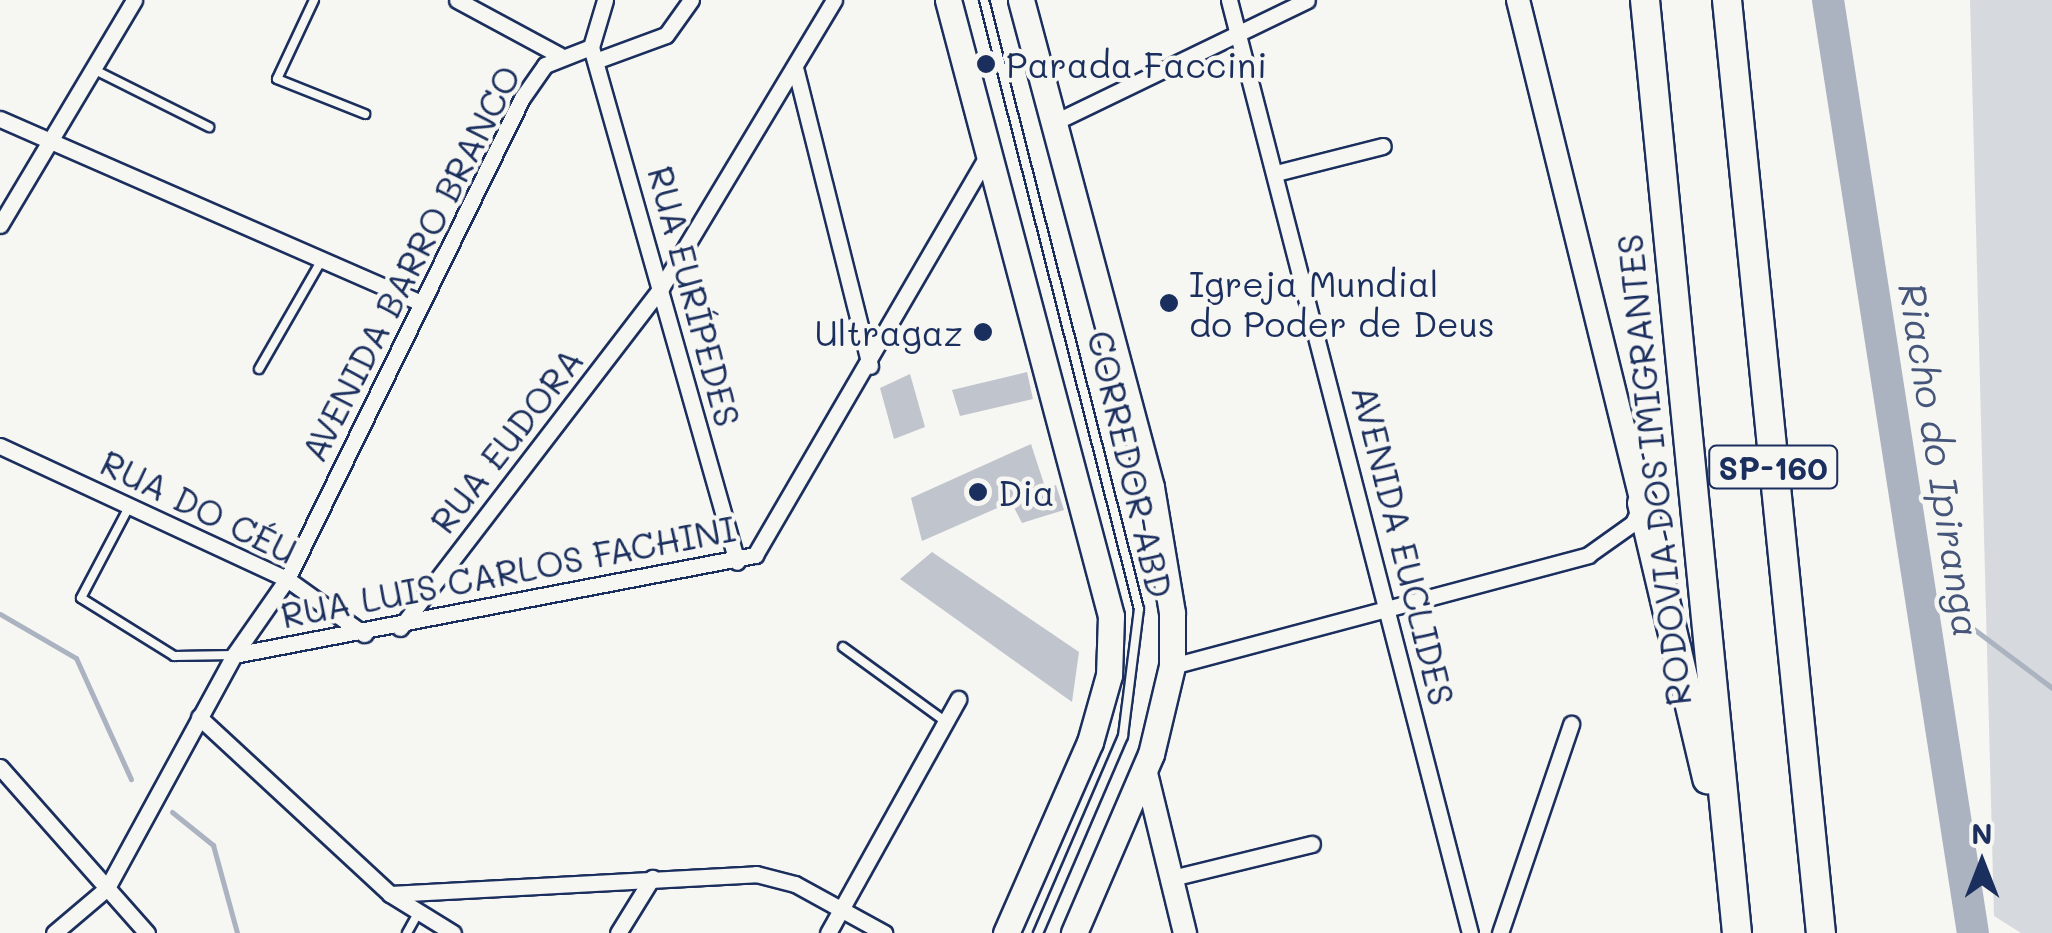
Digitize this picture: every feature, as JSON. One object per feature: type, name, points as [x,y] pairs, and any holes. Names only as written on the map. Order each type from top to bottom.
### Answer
[{"type":"highway","name":"RODOVIA DOS IMIGRANTES","points":[[1644,0],[1737,933]]},
{"type":"highway","name":"SP-160","points":[[1727,0],[1821,933]]},
{"type":"highway","points":[[1642,503],[1732,886]]},
{"type":"main road","points":[[948,0],[986,158],[1111,616],[1109,674],[1090,742],[1006,933]]},
{"type":"main road","points":[[1021,0],[1151,487],[1172,666],[1145,769],[1074,933]]},
{"type":"street","points":[[0,226],[134,0]]},
{"type":"street","points":[[457,0],[492,7],[559,55]]},
{"type":"street","points":[[594,54],[606,0]]},
{"type":"street","name":"AVENIDA BARRO BRANCO","points":[[234,654],[287,579],[418,301],[522,98],[559,55],[594,54],[666,34],[692,0]]},
{"type":"street","name":"RUA EUDORA","points":[[400,628],[660,288],[796,71],[834,0]]},
{"type":"street","name":"AVENIDA EUCLIDES","points":[[1229,0],[1391,606],[1470,933]]},
{"type":"street","points":[[1053,123],[1307,0]]},
{"type":"street","points":[[1172,666],[1588,555],[1632,523],[1642,503],[1518,0]]},
{"type":"street","name":"RUA EURÍPEDES","points":[[594,54],[738,562]]},
{"type":"street","points":[[796,71],[870,366]]},
{"type":"street","points":[[0,119],[418,301]]},
{"type":"street","points":[[1276,173],[1383,146]]},
{"type":"street","name":"RUA LUIS CARLOS FACHINI","points":[[234,654],[400,628],[738,562],[770,542],[986,158]]},
{"type":"street","name":"RUA DO CÉU","points":[[0,446],[287,579],[364,634]]},
{"type":"street","points":[[54,933],[107,888],[234,654]]},
{"type":"street","points":[[828,933],[838,907],[958,699]]},
{"type":"street","points":[[200,717],[390,894],[453,933]]},
{"type":"street","points":[[1500,933],[1570,724]]},
{"type":"street","points":[[0,767],[146,933]]},
{"type":"street","points":[[1145,769],[1186,933]]},
{"type":"street","points":[[1172,878],[1312,844]]},
{"type":"street","points":[[390,894],[756,874],[838,907],[884,933]]},
{"type":"street","points":[[618,933],[652,878]]},
{"type":"lane","points":[[314,0],[278,79],[365,114]]},
{"type":"lane","name":"CORREDOR ABD","points":[[984,0],[1138,610],[1122,736],[1038,933]]},
{"type":"lane","points":[[94,69],[209,128]]},
{"type":"lane","points":[[259,368],[320,261]]},
{"type":"lane","points":[[131,504],[81,598],[174,656],[234,654]]},
{"type":"lane","points":[[844,647],[945,722]]},
{"type":"lane","points":[[407,933],[419,911]]},
{"type":"shaded area","points":[[1970,0],[2052,0],[2052,933],[2021,933],[1994,916]]},
{"type":"building","points":[[1027,372],[1033,399],[960,416],[952,390]]},
{"type":"building","points":[[910,374],[925,427],[894,439],[880,388]]},
{"type":"building","name":"Dia","points":[[1031,444],[1046,490],[1056,485],[1064,510],[1022,523],[1011,502],[922,541],[911,498]]},
{"type":"building","points":[[932,552],[1079,652],[1072,702],[900,579]]},
{"type":"waterway","name":"Riacho do Ipiranga","points":[[1828,0],[1973,933]]},
{"type":"waterway","points":[[1919,588],[2052,688]]},
{"type":"waterway","points":[[0,614],[76,658],[131,779]]},
{"type":"waterway","points":[[172,812],[213,845],[237,933]]},
{"type":"place","name":"Parada Faccini","points":[[986,64]]},
{"type":"place","name":"Igreja Mundial do Poder de Deus","points":[[1169,303]]},
{"type":"place","name":"Ultragaz","points":[[983,332]]},
{"type":"place","name":"Dia","points":[[978,492]]}]
